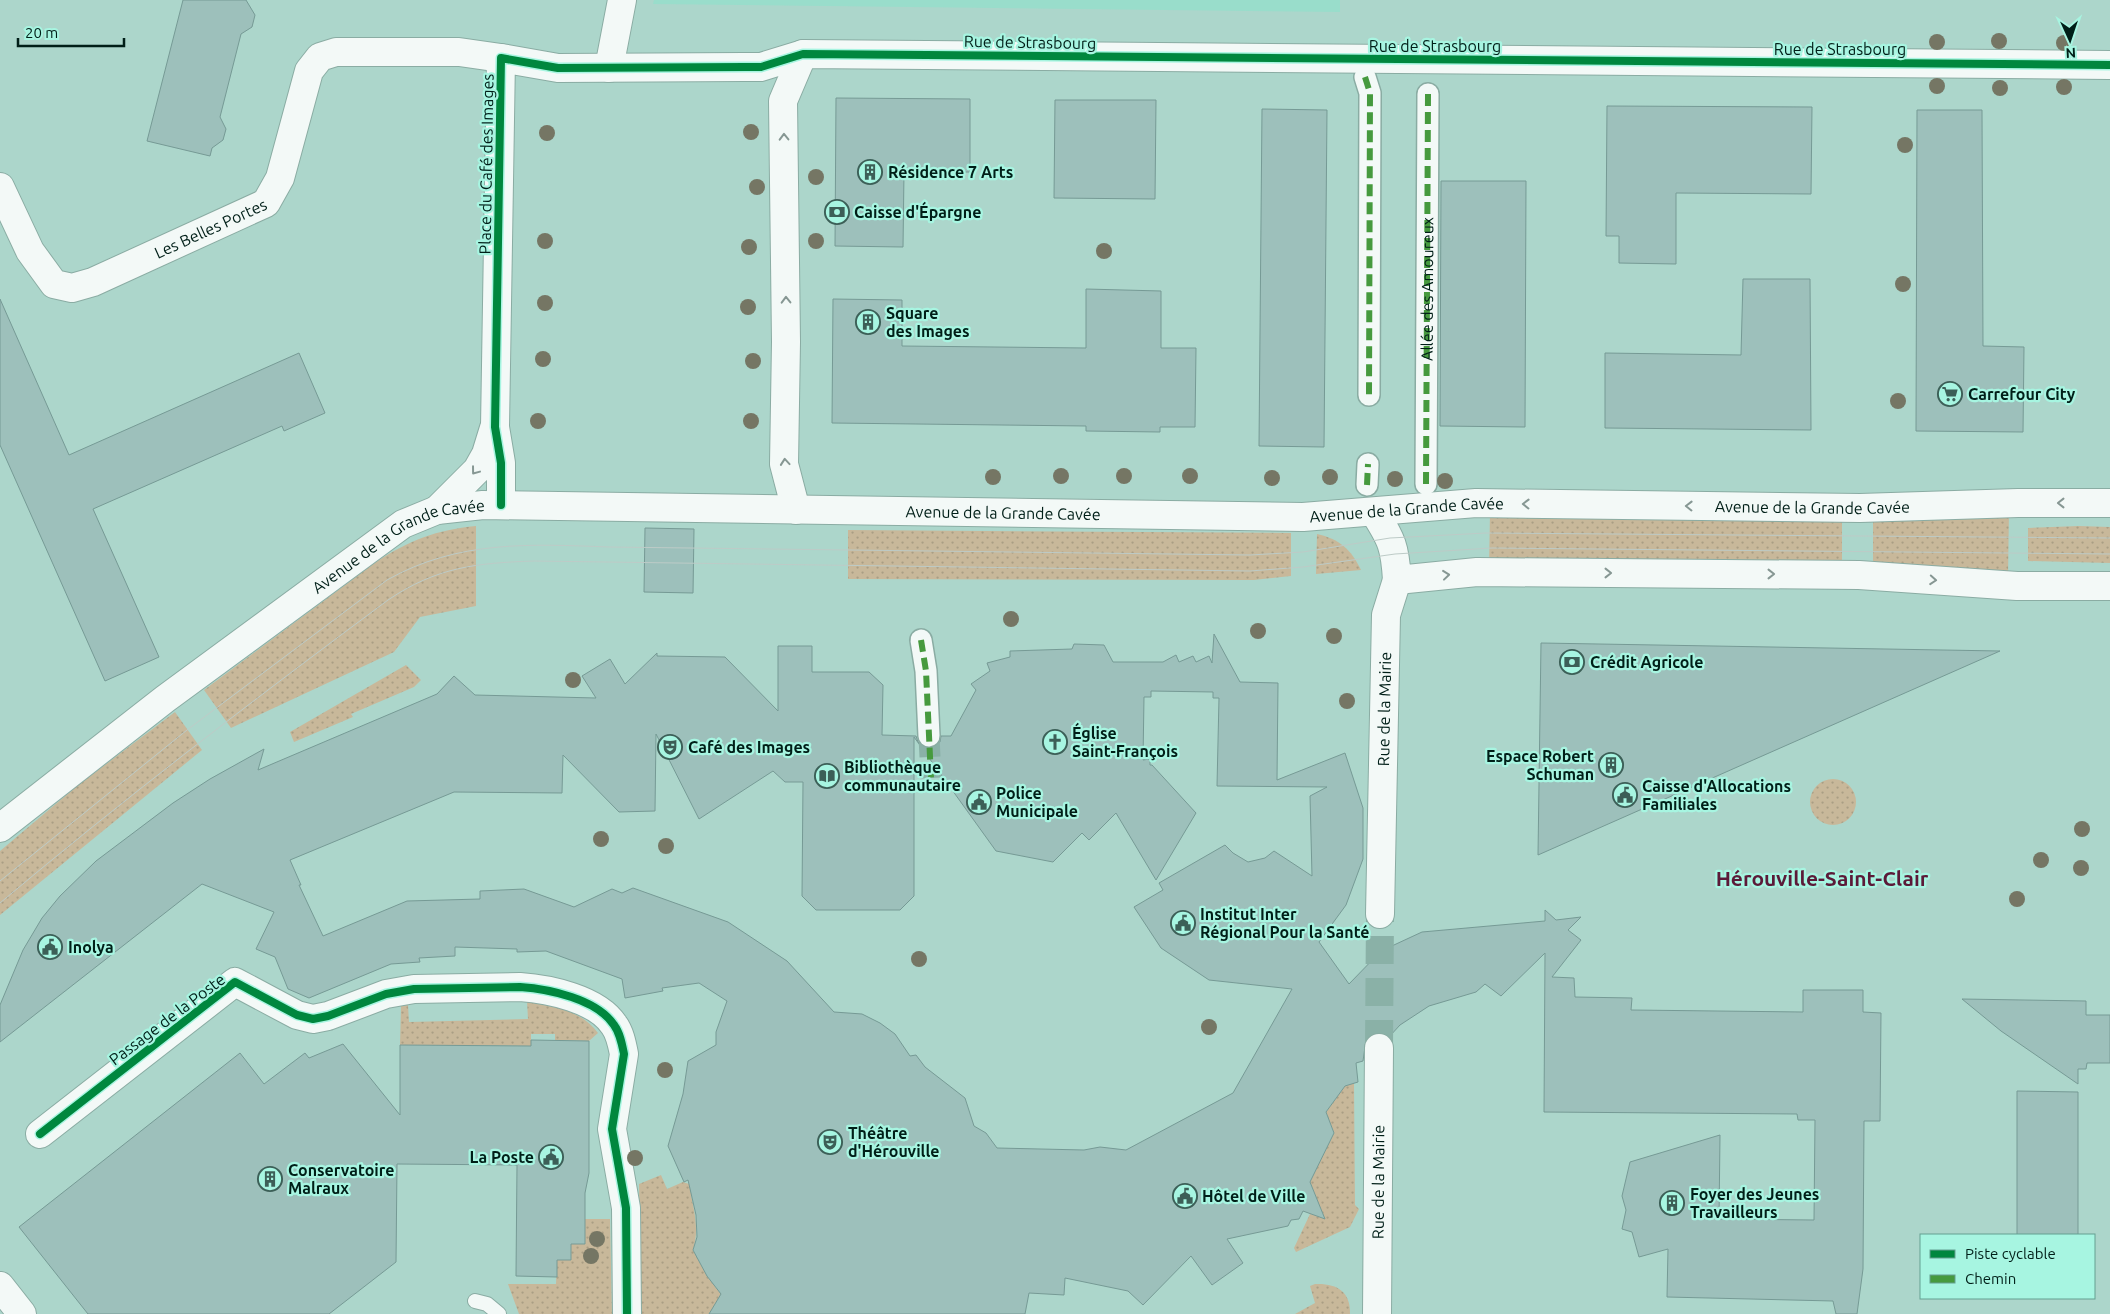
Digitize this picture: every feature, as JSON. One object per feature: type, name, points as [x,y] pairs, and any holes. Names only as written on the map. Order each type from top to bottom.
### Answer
[{"type":"street","points":[[609,68],[622,0]]},
{"type":"street","name":"Les Belles Portes","points":[[0,187],[30,251],[54,284],[72,288],[92,282],[266,203],[280,178],[309,71],[320,57],[336,52],[386,51],[471,53],[501,58]]},
{"type":"street","points":[[796,510],[784,464],[786,342],[783,101],[804,54]]},
{"type":"street","name":"Rue de Strasbourg","points":[[761,67],[804,54],[2110,65]]},
{"type":"street","name":"Place du Café des Images","points":[[495,427],[501,58],[558,68],[761,67]]},
{"type":"street","points":[[761,67],[767,86],[783,101]]},
{"type":"street","points":[[1366,77],[1370,103],[1369,395]]},
{"type":"street","name":"Allée des Amoureux","points":[[1426,484],[1428,94]]},
{"type":"street","points":[[495,427],[501,463],[501,505]]},
{"type":"street","points":[[436,510],[477,470],[486,454],[495,427]]},
{"type":"street","name":"Avenue de la Grande Cavée","points":[[0,828],[165,699],[387,535],[403,524],[436,510],[501,505],[1303,517],[1476,503],[1860,508],[2018,503],[2110,503]]},
{"type":"street","name":"Rue de la Mairie","points":[[1374,512],[1390,538],[1395,554],[1397,580],[1386,614],[1380,914]]},
{"type":"street","points":[[1397,580],[1477,572],[1849,575],[2018,586],[2110,586]]},
{"type":"street","points":[[921,640],[926,671],[929,736]]},
{"type":"street","name":"Passage de la Poste","points":[[40,1134],[235,982],[297,1015],[313,1019],[328,1016],[386,994],[414,988],[520,987],[559,993],[578,1000],[605,1015],[614,1024],[622,1042],[624,1054],[612,1129],[626,1208],[627,1314]]},
{"type":"street","name":"Rue de la Mairie","points":[[1377,1314],[1379,1048]]},
{"type":"street","points":[[0,1286],[22,1314]]},
{"type":"lane","points":[[475,1301],[492,1307],[499,1314]]},
{"type":"shaded area","points":[[654,0],[1340,0],[1340,12],[653,4]]},
{"type":"shaded area","points":[[2009,511],[2008,577],[1873,570],[1873,516]]},
{"type":"shaded area","points":[[1490,513],[1842,516],[1842,569],[1489,566]]},
{"type":"shaded area","points":[[476,526],[476,606],[420,617],[394,652],[231,728],[204,690],[388,554],[436,533]]},
{"type":"shaded area","points":[[2110,527],[2110,563],[2028,561],[2028,528]]},
{"type":"shaded area","points":[[848,530],[1291,533],[1291,576],[1254,580],[848,579]]},
{"type":"shaded area","points":[[1317,534],[1332,539],[1344,546],[1353,556],[1361,570],[1316,574]]},
{"type":"shaded area","points":[[406,665],[421,680],[414,687],[351,714],[353,717],[294,742],[290,732]]},
{"type":"shaded area","points":[[175,712],[202,750],[0,915],[0,851],[77,786]]},
{"type":"shaded area","points":[[1833,779],[1846,783],[1852,789],[1856,802],[1852,815],[1846,821],[1833,825],[1820,821],[1814,815],[1810,802],[1814,789],[1820,783]]},
{"type":"shaded area","points":[[527,1001],[556,1007],[575,1014],[591,1025],[598,1033],[589,1041],[555,1040],[555,1034],[531,1034],[531,1046],[400,1045],[401,1006],[408,1005],[409,1022],[528,1019]]},
{"type":"shaded area","points":[[1354,1083],[1355,1205],[1359,1209],[1350,1227],[1296,1252],[1294,1248],[1310,1214],[1324,1217],[1310,1182],[1334,1133],[1326,1112],[1345,1086]]},
{"type":"shaded area","points":[[661,1175],[667,1189],[683,1182],[704,1189],[702,1193],[691,1195],[696,1229],[693,1250],[707,1276],[721,1294],[713,1308],[723,1314],[641,1314],[639,1184]]},
{"type":"shaded area","points":[[585,1219],[610,1219],[612,1314],[519,1314],[508,1284],[556,1284],[557,1260],[570,1260],[571,1244],[585,1244]]},
{"type":"shaded area","points":[[1315,1284],[1329,1285],[1341,1290],[1348,1299],[1350,1314],[1295,1314],[1315,1303],[1310,1286]]},
{"type":"building","points":[[183,0],[246,0],[255,15],[252,27],[241,34],[220,117],[226,129],[223,140],[212,148],[210,156],[147,141]]},
{"type":"building","name":"Résidence 7 Arts","points":[[836,98],[970,99],[970,172],[904,172],[903,247],[835,246]]},
{"type":"building","points":[[1055,100],[1156,100],[1155,199],[1054,198]]},
{"type":"building","points":[[1607,106],[1812,107],[1811,194],[1676,193],[1676,264],[1619,263],[1619,236],[1606,236]]},
{"type":"building","points":[[1262,109],[1327,110],[1324,447],[1259,446]]},
{"type":"building","points":[[1917,110],[1982,110],[1983,346],[2024,347],[2023,432],[1916,431]]},
{"type":"building","points":[[1441,181],[1526,181],[1525,427],[1440,426]]},
{"type":"building","points":[[1743,279],[1810,279],[1811,430],[1605,428],[1605,353],[1741,355]]},
{"type":"building","points":[[1086,289],[1161,291],[1161,348],[1196,348],[1195,427],[1160,427],[1160,432],[1086,431],[1086,426],[832,423],[833,299],[902,300],[902,346],[1086,348]]},
{"type":"building","points":[[0,299],[69,455],[299,353],[325,413],[284,431],[282,426],[93,509],[159,657],[105,681],[0,445]]},
{"type":"building","points":[[645,528],[694,529],[693,593],[644,592]]},
{"type":"building","points":[[1214,634],[1240,682],[1278,683],[1277,780],[1345,753],[1363,808],[1363,859],[1346,905],[1319,942],[1349,984],[1381,951],[1422,932],[1545,921],[1545,910],[1556,920],[1581,917],[1568,930],[1581,940],[1552,977],[1574,978],[1575,997],[1632,998],[1631,1010],[1803,1012],[1803,990],[1863,990],[1863,1012],[1881,1013],[1880,1121],[1864,1121],[1863,1269],[1857,1314],[1836,1314],[1833,1301],[1667,1297],[1668,1249],[1639,1257],[1632,1232],[1622,1229],[1626,1210],[1622,1196],[1630,1162],[1720,1135],[1719,1219],[1814,1220],[1815,1120],[1798,1120],[1797,1114],[1544,1112],[1545,953],[1501,996],[1485,984],[1476,992],[1429,1006],[1400,1025],[1389,1037],[1379,1032],[1372,1034],[1366,1040],[1363,1061],[1356,1063],[1358,1082],[1345,1086],[1326,1112],[1334,1133],[1310,1182],[1325,1219],[1303,1211],[1299,1219],[1291,1220],[1288,1226],[1227,1239],[1243,1263],[1212,1285],[1191,1256],[1143,1305],[1128,1291],[1065,1278],[1064,1295],[1029,1293],[1025,1314],[709,1314],[721,1294],[707,1276],[693,1250],[697,1237],[696,1215],[688,1180],[684,1182],[668,1146],[683,1094],[688,1061],[716,1045],[716,1032],[727,1001],[699,983],[662,988],[663,991],[625,998],[622,979],[546,951],[517,952],[517,949],[455,947],[455,956],[419,958],[420,962],[391,964],[309,998],[288,989],[275,957],[256,949],[274,912],[202,884],[0,1042],[0,1005],[23,950],[42,918],[60,896],[96,861],[173,803],[210,779],[264,749],[258,770],[437,694],[454,676],[475,695],[596,698],[582,676],[610,659],[625,684],[657,653],[657,656],[725,657],[778,711],[778,646],[812,646],[812,672],[869,672],[883,685],[882,735],[916,736],[918,742],[923,747],[930,748],[940,742],[941,736],[951,736],[976,690],[971,684],[990,671],[987,663],[1010,657],[1010,651],[1072,649],[1074,644],[1104,645],[1113,662],[1163,662],[1176,655],[1179,662],[1193,656],[1196,662],[1209,656],[1212,663]],"holes":[[[1151,691],[1213,692],[1213,698],[1219,698],[1217,786],[1327,787],[1310,796],[1312,876],[1274,851],[1265,858],[1248,862],[1233,853],[1225,845],[1159,883],[1163,890],[1134,907],[1161,948],[1209,980],[1292,989],[1233,1093],[1126,1150],[1100,1147],[1084,1150],[997,1148],[986,1133],[974,1126],[965,1098],[925,1067],[916,1055],[910,1056],[895,1034],[880,1023],[862,1014],[834,1012],[787,961],[728,922],[633,888],[622,893],[612,889],[574,907],[524,889],[480,891],[480,899],[407,901],[323,936],[299,885],[301,885],[290,860],[454,792],[562,793],[563,755],[619,812],[655,811],[656,734],[699,819],[773,771],[785,782],[803,782],[802,896],[816,910],[900,910],[914,896],[914,737],[996,851],[1053,862],[1082,833],[1089,840],[1116,813],[1156,880],[1196,813],[1150,765],[1150,759],[1143,760],[1144,697],[1151,697]]]},
{"type":"building","name":"Espace Robert Schuman","points":[[1541,643],[2000,651],[1538,855]]},
{"type":"building","points":[[1962,999],[2086,1001],[2086,1015],[2110,1015],[2110,1063],[2087,1063],[2086,1069],[2078,1069],[2078,1084],[2001,1031]]},
{"type":"building","name":"Conservatoire Malraux","points":[[531,1040],[589,1041],[589,1173],[585,1193],[585,1244],[571,1244],[571,1260],[557,1260],[557,1277],[516,1276],[517,1165],[397,1164],[396,1262],[329,1314],[88,1314],[19,1227],[240,1053],[264,1084],[305,1053],[309,1058],[343,1044],[400,1115],[400,1045],[531,1046]]},
{"type":"building","points":[[2017,1091],[2078,1092],[2078,1234],[2017,1234]]},
{"type":"tunnel","points":[[929,736],[931,778]]},
{"type":"tunnel","points":[[1379,1048],[1380,914]]},
{"type":"tram line","points":[[0,881],[187,730],[387,580],[414,567],[468,551],[495,547],[551,545],[1250,555],[1303,552],[1390,538],[1486,533],[2110,538]]},
{"type":"tram line","points":[[0,903],[192,748],[388,600],[423,580],[458,569],[475,566],[534,561],[1250,571],[1303,567],[1395,554],[1492,548],[2110,554]]},
{"type":"marked path","points":[[1365,77],[1370,93],[1369,395]]},
{"type":"marked path","points":[[1426,484],[1428,94]]},
{"type":"marked path","points":[[1367,485],[1368,464]]},
{"type":"marked path","points":[[921,640],[926,671],[931,778]]},
{"type":"cycle path","points":[[501,505],[501,463],[495,427],[501,58],[558,68],[761,67],[803,54],[2110,65]]},
{"type":"cycle path","points":[[40,1134],[235,982],[297,1015],[313,1019],[328,1016],[386,994],[414,989],[520,987],[545,990],[572,997],[596,1008],[606,1016],[618,1032],[624,1054],[612,1129],[626,1208],[627,1314]]},
{"type":"place","name":"Résidence 7 Arts","points":[[870,172]]},
{"type":"place","name":"Caisse d'Épargne","points":[[837,212]]},
{"type":"place","name":"Square des Images","points":[[868,322]]},
{"type":"place","name":"Carrefour City","points":[[1950,394]]},
{"type":"place","name":"Crédit Agricole","points":[[1572,662]]},
{"type":"place","name":"Église Saint-François","points":[[1055,742]]},
{"type":"place","name":"Café des Images","points":[[670,747]]},
{"type":"place","name":"Espace Robert Schuman","points":[[1611,765]]},
{"type":"place","name":"Bibliothèque communautaire","points":[[827,776]]},
{"type":"place","name":"Caisse d'Allocations Familiales","points":[[1625,795]]},
{"type":"place","name":"Police Municipale","points":[[979,802]]},
{"type":"place","name":"Institut Inter Régional Pour la Santé","points":[[1183,923]]},
{"type":"place","name":"Inolya","points":[[50,947]]},
{"type":"place","name":"Théâtre d'Hérouville","points":[[830,1142]]},
{"type":"place","name":"La Poste","points":[[551,1157]]},
{"type":"place","name":"Conservatoire Malraux","points":[[270,1179]]},
{"type":"place","name":"Hôtel de Ville","points":[[1185,1196]]},
{"type":"place","name":"Foyer des Jeunes Travailleurs","points":[[1672,1203]]},
{"type":"district","name":"Hérouville-Saint-Clair","points":[[1822,879]]}]
